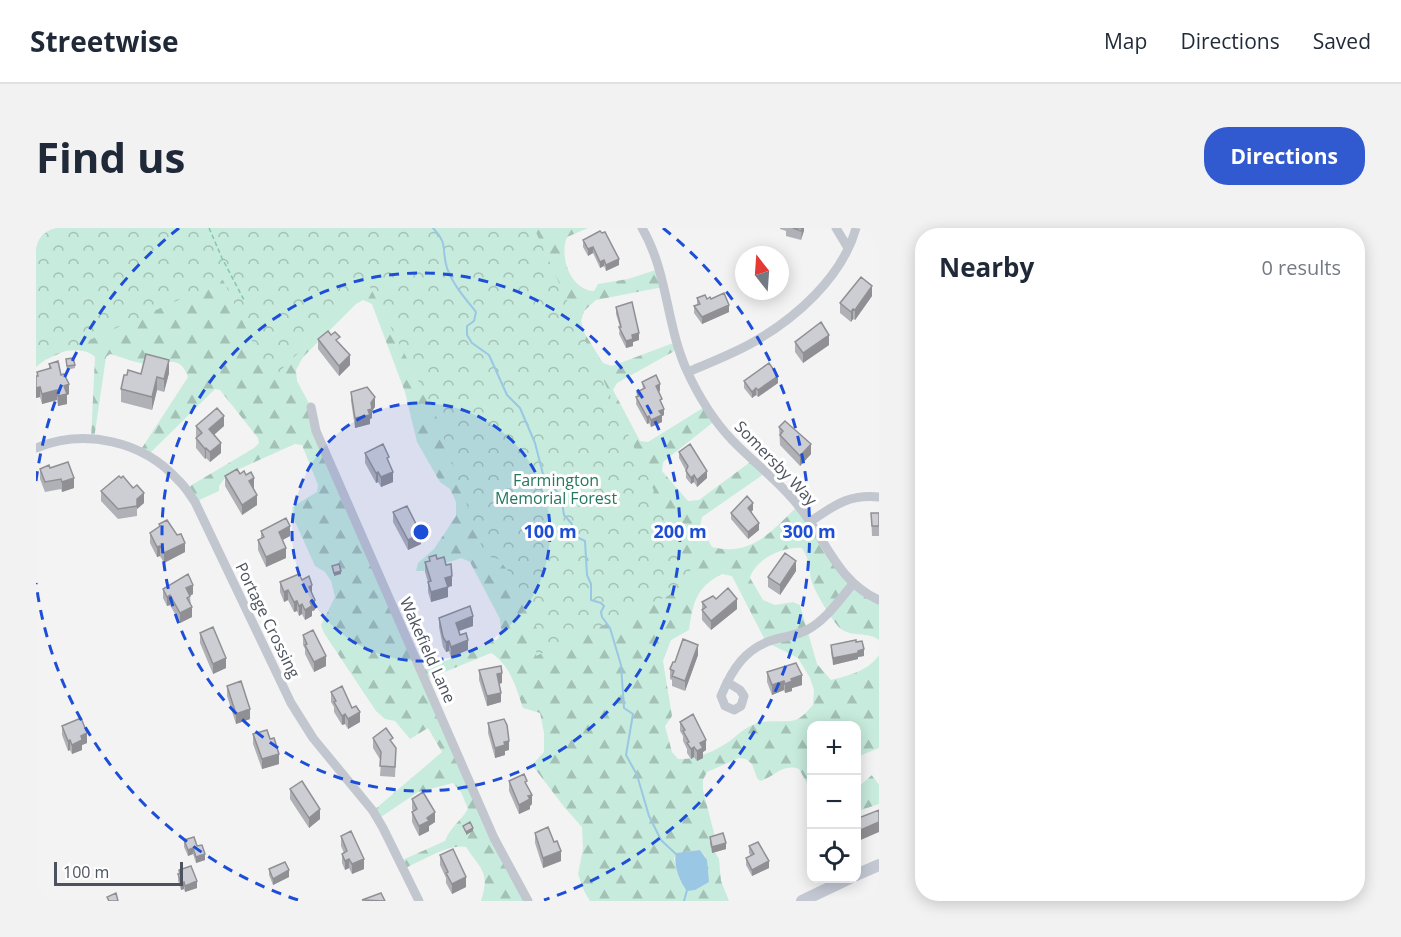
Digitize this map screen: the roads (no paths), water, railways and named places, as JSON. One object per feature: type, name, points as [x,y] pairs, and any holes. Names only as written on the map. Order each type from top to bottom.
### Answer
[{"type":"street","name":"Somersby Way","points":[[642,228],[656,258],[672,329],[688,372],[705,403],[729,438],[784,488],[811,521],[836,563],[853,584],[879,600]]},
{"type":"street","points":[[836,228],[848,248]]},
{"type":"street","points":[[688,372],[751,344],[790,317],[825,283],[848,248],[856,228]]},
{"type":"street","name":"Wakefield Lane","points":[[311,407],[314,425],[325,453],[494,838],[528,901]]},
{"type":"street","name":"Portage Crossing","points":[[36,448],[79,438],[101,439],[140,451],[157,461],[178,480],[195,502],[291,703],[313,738],[373,811],[419,901]]},
{"type":"street","points":[[811,521],[855,496],[879,497]]},
{"type":"street","points":[[728,682],[738,663],[751,650],[766,642],[809,629],[824,618],[853,584]]},
{"type":"street","points":[[861,873],[879,865]]},
{"type":"street","points":[[802,901],[841,883]]},
{"type":"water","points":[[700,850],[707,860],[709,882],[695,890],[687,891],[675,863],[676,853]]},
{"type":"waterway","points":[[433,228],[443,243],[445,262],[453,280],[476,312],[474,321],[467,326],[467,335],[472,343],[489,355],[507,395],[520,408],[535,443],[544,478],[561,496],[564,515],[572,524],[573,533],[585,541],[591,600],[604,606],[601,612],[602,617],[610,628],[621,665],[624,708],[633,714],[626,755],[637,775],[649,816],[661,840],[677,855]]},
{"type":"waterway","points":[[684,901],[687,890]]},
{"type":"park label","name":"Farmington Memorial Forest","points":[[556,489]]}]
